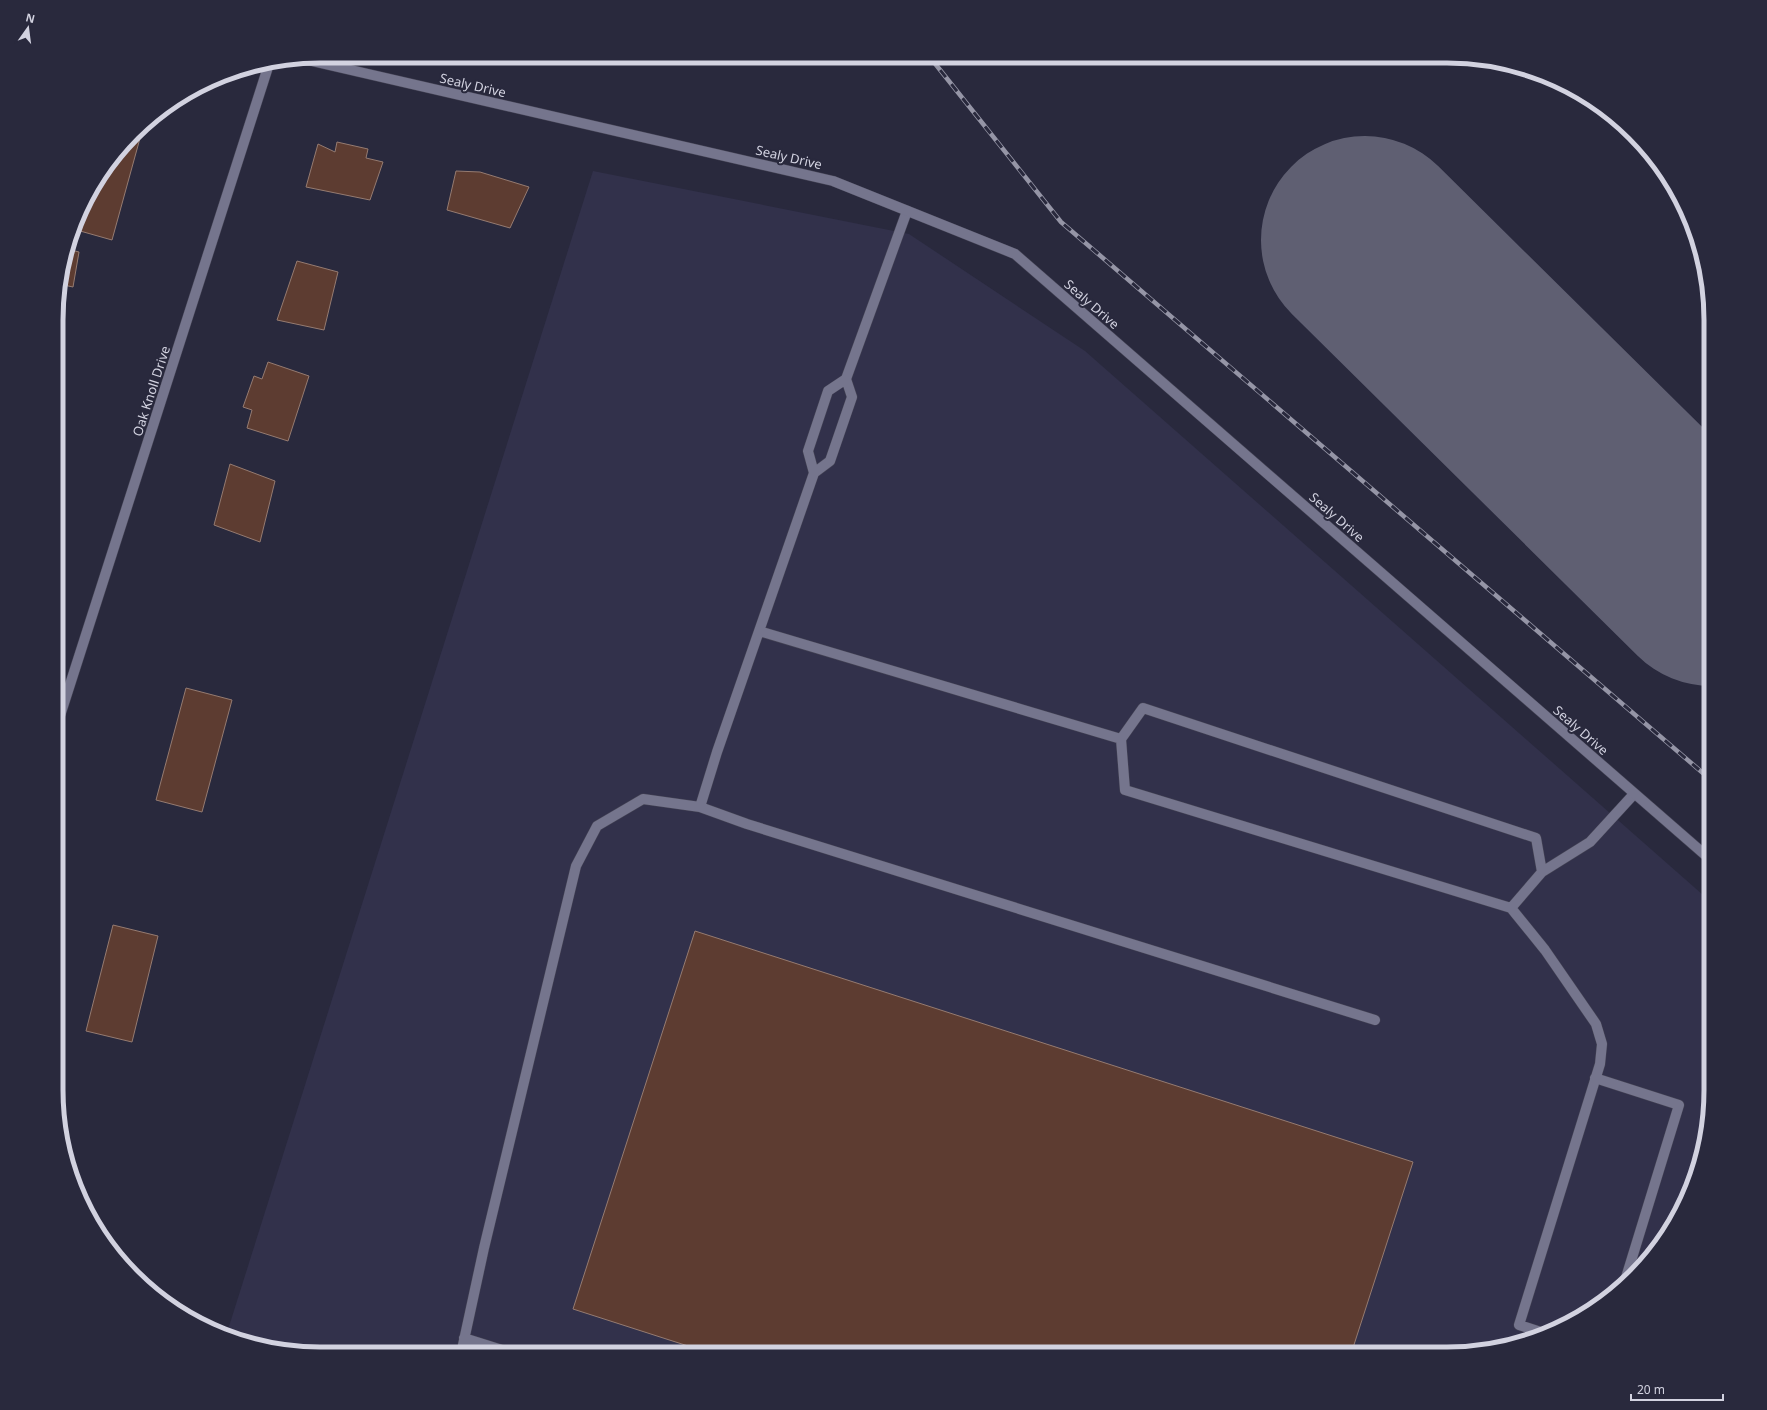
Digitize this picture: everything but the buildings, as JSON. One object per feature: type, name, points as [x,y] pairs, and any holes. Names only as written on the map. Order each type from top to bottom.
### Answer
[{"type":"street","name":"Sealy Drive","points":[[320,63],[833,181],[1015,254],[1704,854]]},
{"type":"street","name":"Oak Knoll Drive","points":[[63,706],[269,68]]},
{"type":"street","points":[[814,473],[808,451],[828,391],[846,379],[907,210]]},
{"type":"street","points":[[700,807],[717,752],[814,473],[830,461],[852,396],[846,379]]},
{"type":"street","points":[[759,631],[1121,739]]},
{"type":"street","points":[[1536,1331],[1519,1325],[1600,1064],[1602,1044],[1596,1024],[1545,950],[1511,908],[1125,790],[1121,739],[1143,708],[1536,838],[1542,872]]},
{"type":"street","points":[[1511,908],[1542,872],[1590,842],[1634,794]]},
{"type":"street","points":[[462,1347],[484,1248],[576,866],[597,826],[643,799],[700,807],[755,827],[1375,1020]]},
{"type":"street","points":[[1595,1078],[1679,1105],[1627,1274]]},
{"type":"street","points":[[464,1338],[493,1347]]},
{"type":"shaded area","points":[[593,171],[909,234],[1085,351],[1704,896],[1704,1090],[1702,1124],[1695,1157],[1678,1204],[1670,1219],[1651,1247],[1629,1272],[1604,1294],[1576,1313],[1561,1321],[1514,1338],[1481,1345],[1447,1347],[320,1347],[286,1345],[270,1342],[228,1329]]},
{"type":"runway","points":[[1365,240],[1704,575]]},
{"type":"railway","points":[[935,63],[1061,222],[1704,774]]}]
